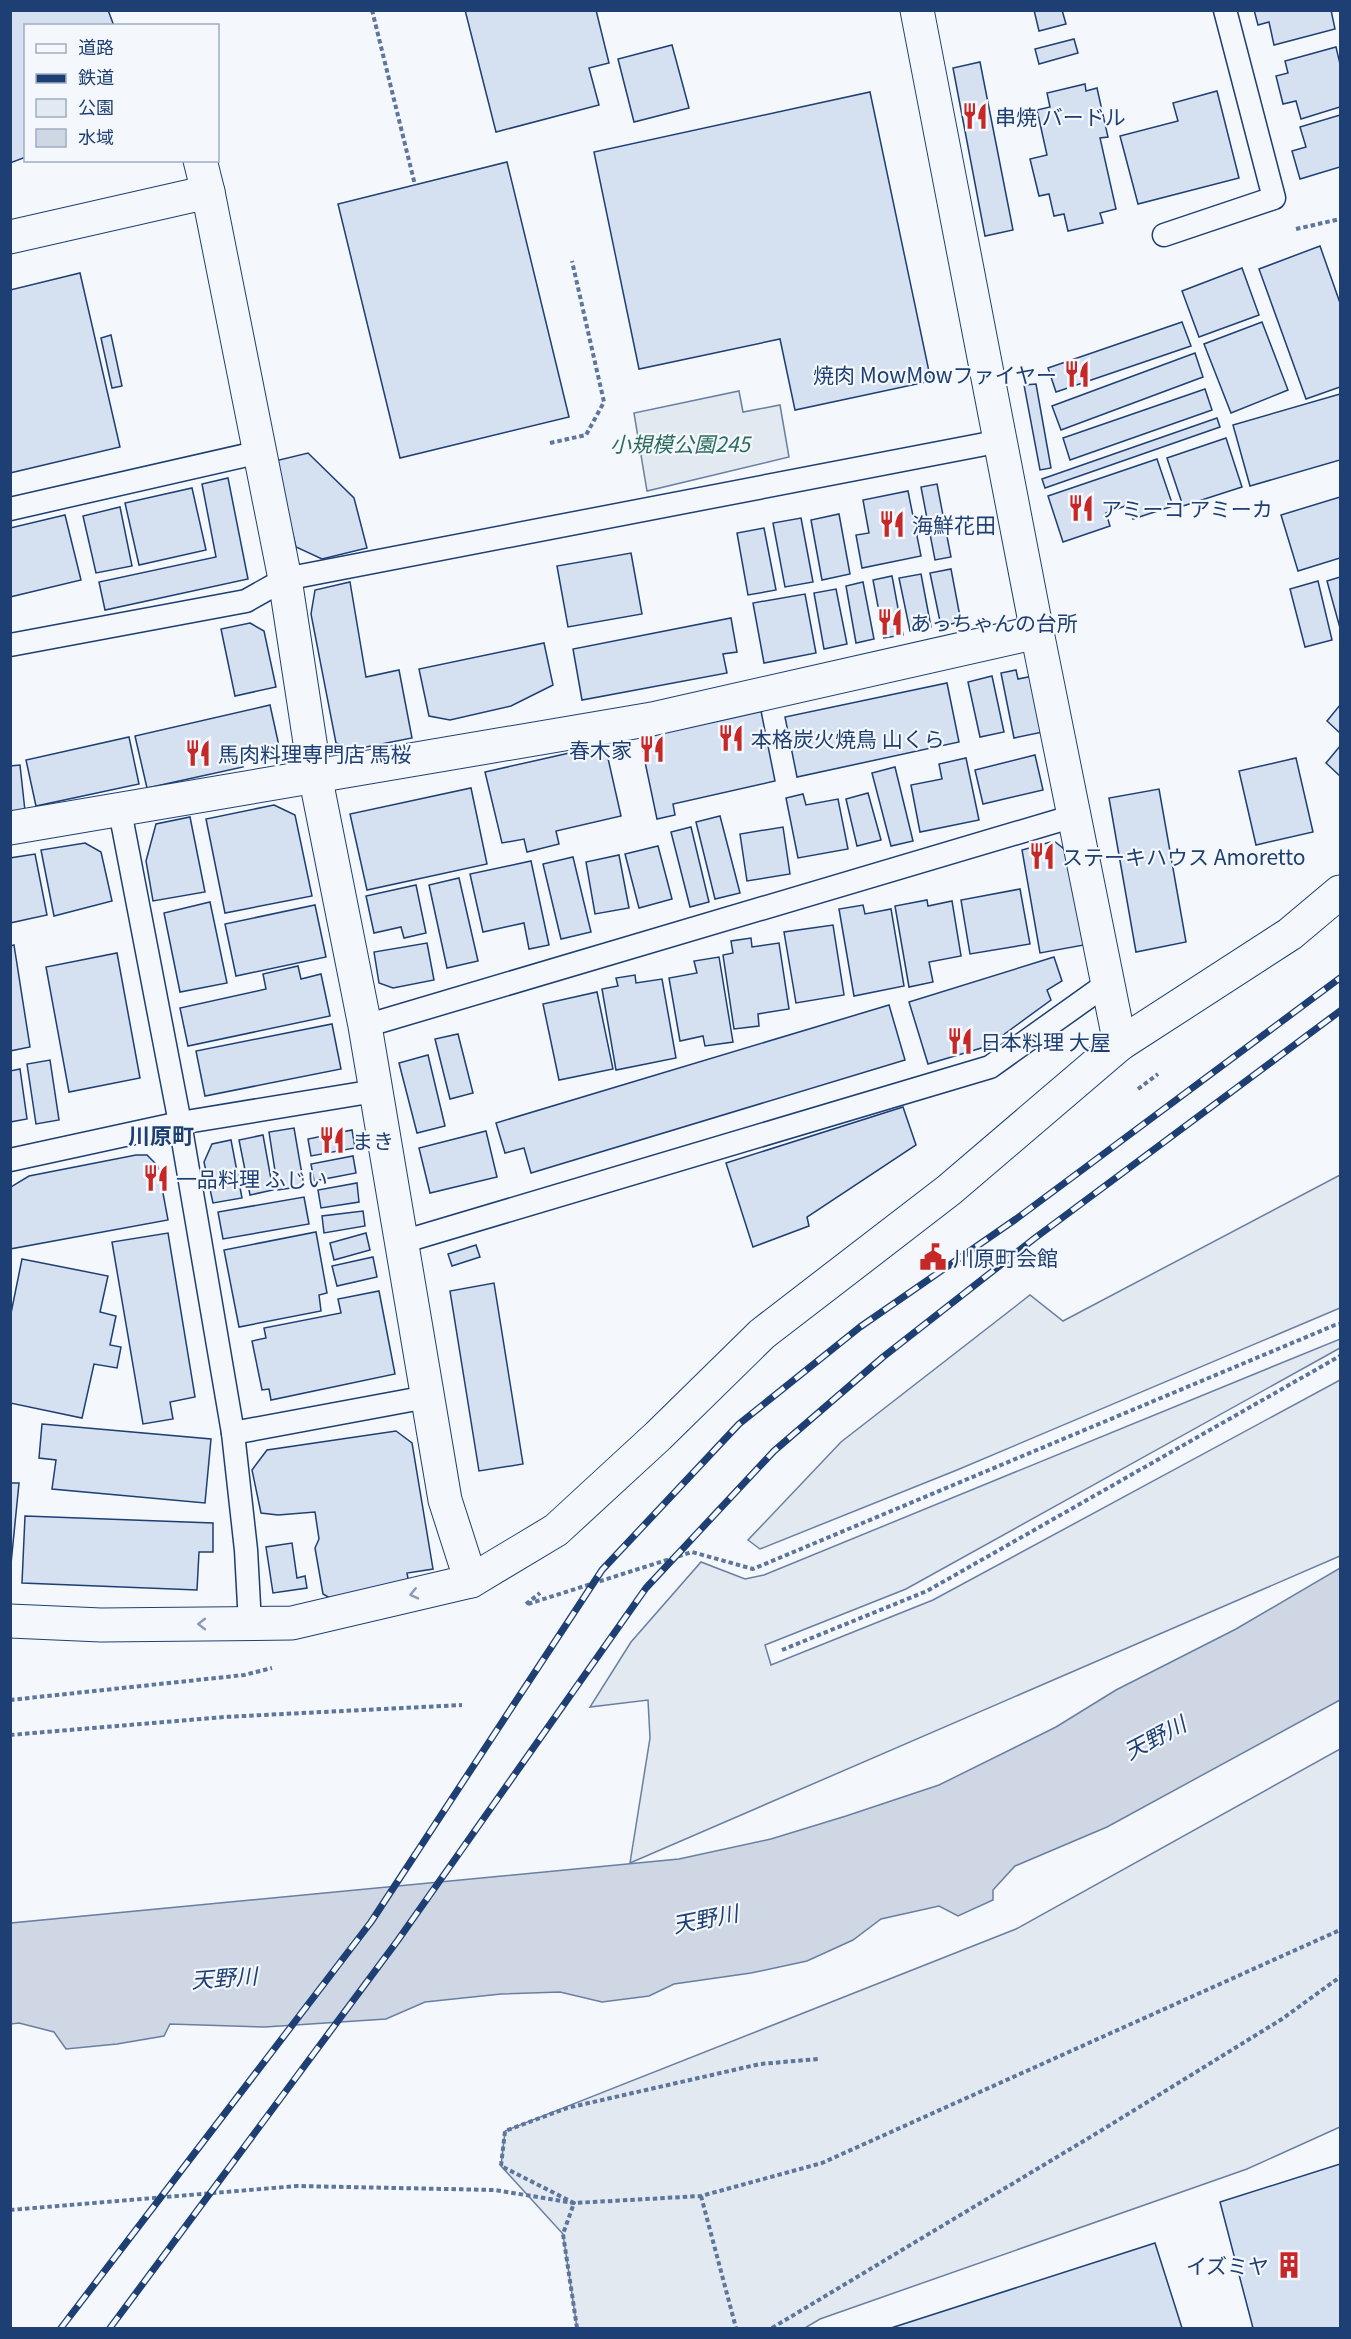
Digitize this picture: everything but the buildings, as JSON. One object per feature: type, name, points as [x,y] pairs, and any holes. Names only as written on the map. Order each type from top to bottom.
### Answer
[{"type":"street","points":[[917,10],[1037,632],[1120,1044]]},
{"type":"street","points":[[200,162],[285,579],[315,775],[365,1026],[445,1500],[471,1581]]},
{"type":"street","points":[[10,237],[208,192]]},
{"type":"street","points":[[10,828],[652,719],[1037,632]]},
{"type":"street","points":[[10,1621],[101,1625],[291,1623],[471,1581],[556,1530],[658,1436],[762,1335],[950,1190],[1120,1044],[1290,934],[1341,892]]},
{"type":"lane","points":[[1164,235],[1274,198],[1225,10]]},
{"type":"lane","points":[[10,645],[246,601],[285,579],[1001,441]]},
{"type":"lane","points":[[10,509],[260,452]]},
{"type":"lane","points":[[120,811],[180,1123],[233,1433],[246,1550],[250,1624]]},
{"type":"lane","points":[[365,1026],[1074,816]]},
{"type":"lane","points":[[402,1242],[990,1067],[1108,984]]},
{"type":"lane","points":[[10,1160],[180,1123],[375,1091]]},
{"type":"lane","points":[[233,1433],[426,1397]]},
{"type":"path","points":[[372,10],[415,185]]},
{"type":"path","points":[[550,443],[586,435],[603,402],[572,261]]},
{"type":"path","points":[[526,1604],[692,1552],[753,1569],[1335,1324],[1341,1324]]},
{"type":"path","points":[[782,1650],[927,1591],[1341,1356]]},
{"type":"path","points":[[10,1735],[224,1717],[462,1705]]},
{"type":"path","points":[[10,2210],[297,2186],[495,2190],[574,2203],[701,2196],[822,2163],[1341,1930]]},
{"type":"path","points":[[772,2328],[1113,2124],[1282,2019],[1341,1977]]},
{"type":"path","points":[[574,2203],[501,2166],[505,2131],[567,2108],[760,2064],[819,2059]]},
{"type":"path","points":[[701,2196],[736,2328]]},
{"type":"path","points":[[574,2203],[563,2234],[577,2328]]},
{"type":"green space","name":"小規模公園245","points":[[739,391],[743,412],[780,405],[789,457],[647,491],[634,413]]},
{"type":"green space","points":[[1340,1175],[1340,1308],[957,1470],[760,1549],[748,1540],[841,1442],[1030,1295],[1063,1321]]},
{"type":"green space","points":[[1340,1339],[1340,1348],[906,1589],[765,1645],[771,1665],[933,1600],[1340,1380],[1340,1556],[630,1863],[650,1738],[648,1700],[590,1707],[631,1642],[701,1562],[745,1579],[764,1575]]},
{"type":"green space","points":[[1340,1749],[1340,2127],[1247,2169],[820,2319],[805,2328],[577,2328],[563,2234],[501,2166],[505,2131],[1016,1929]]},
{"type":"water","name":"天野川","points":[[1340,1568],[1340,1700],[1107,1827],[1015,1866],[993,1890],[993,1900],[958,1916],[939,1906],[881,1919],[853,1940],[807,1961],[751,1973],[674,1984],[649,1996],[602,2002],[560,1992],[501,1994],[425,2002],[386,2019],[265,2027],[170,2024],[164,2036],[66,2049],[54,2032],[19,2023],[11,2024],[11,1923],[679,1859],[771,1839],[939,1785],[1056,1727],[1116,1690],[1236,1629]]},
{"type":"railway","points":[[61,2328],[371,1922],[602,1570],[739,1424],[860,1327],[1016,1219],[1340,978]]},
{"type":"railway","points":[[110,2328],[398,1940],[646,1588],[774,1451],[883,1357],[1035,1238],[1340,1011]]},
{"type":"place","name":"串焼 バードル","points":[[975,116]]},
{"type":"place","name":"焼肉 MowMowファイヤー","points":[[1077,374]]},
{"type":"place","name":"アミーコ アミーカ","points":[[1081,508]]},
{"type":"place","name":"海鮮花田","points":[[892,524]]},
{"type":"place","name":"あっちゃんの台所","points":[[890,622]]},
{"type":"place","name":"本格炭火焼鳥 山くら","points":[[731,738]]},
{"type":"place","name":"春木家","points":[[652,749]]},
{"type":"place","name":"馬肉料理専門店 馬桜","points":[[198,753]]},
{"type":"place","name":"ステーキハウス Amoretto","points":[[1042,856]]},
{"type":"place","name":"日本料理 大屋","points":[[960,1041]]},
{"type":"place","name":"まき","points":[[332,1140]]},
{"type":"place","name":"一品料理 ふじい","points":[[156,1178]]},
{"type":"place","name":"川原町会館","points":[[933,1257]]},
{"type":"place","name":"イズミヤ","points":[[1289,2265]]},
{"type":"district","name":"川原町","points":[[161,1134]]}]
